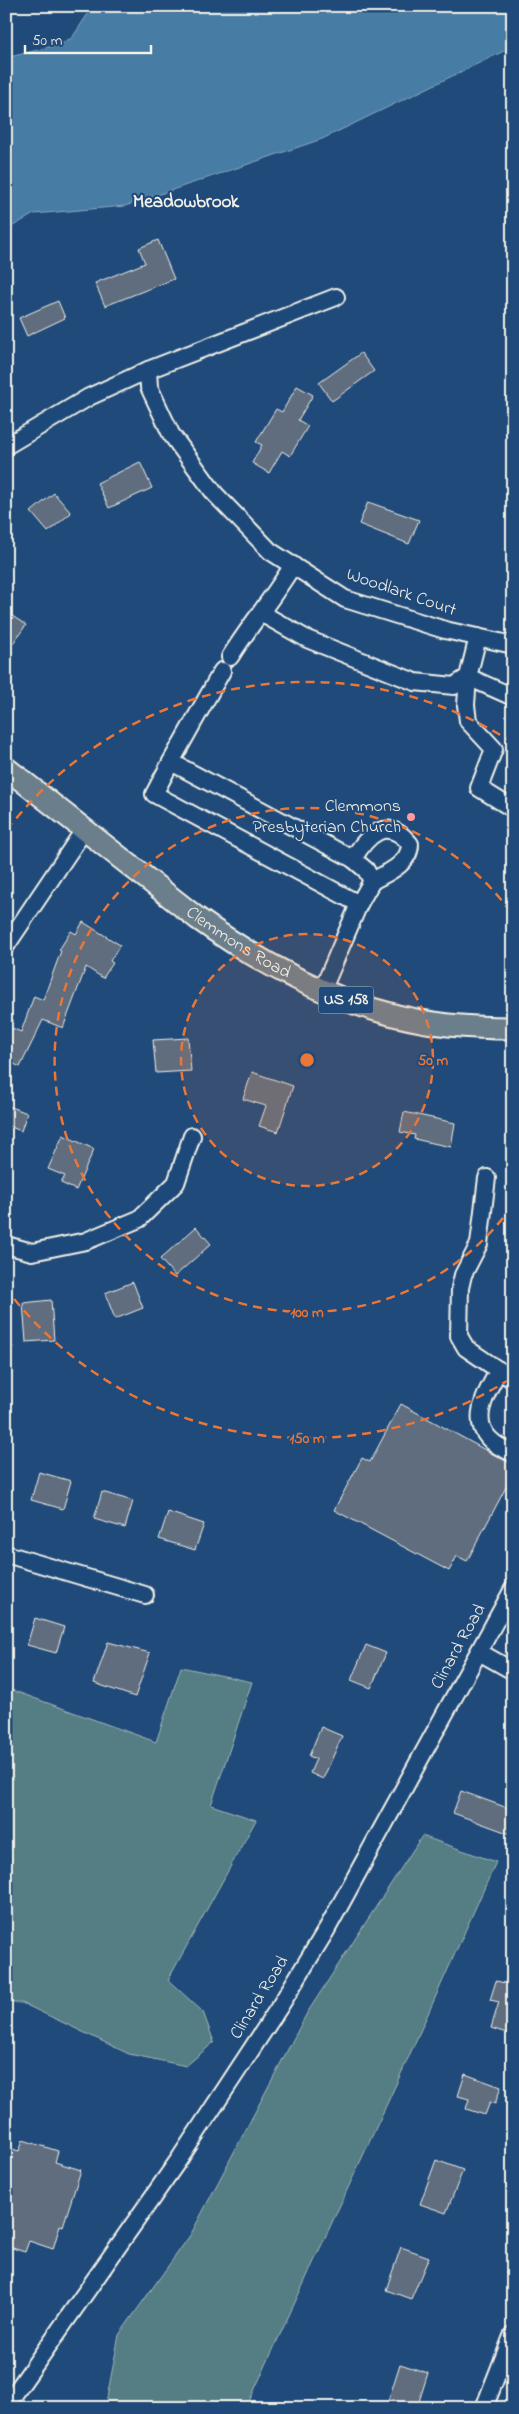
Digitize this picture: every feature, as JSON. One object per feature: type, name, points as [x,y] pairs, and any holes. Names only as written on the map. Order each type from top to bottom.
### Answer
[{"type":"main road","name":"Clemmons Road","points":[[6,768],[229,941],[284,973],[322,991],[368,1008],[416,1020],[447,1025],[513,1028]]},
{"type":"street","points":[[6,446],[89,397],[148,370],[336,297]]},
{"type":"street","name":"Woodlark Court","points":[[148,370],[149,387],[171,434],[209,487],[270,551],[345,599],[445,630],[513,645]]},
{"type":"street","points":[[292,565],[274,596],[250,625],[226,664],[154,794],[359,904]]},
{"type":"street","points":[[261,613],[307,639],[415,682],[454,686],[468,677]]},
{"type":"street","points":[[478,638],[468,677],[466,705],[468,721],[494,748],[479,788],[513,809]]},
{"type":"street","points":[[468,677],[513,697]]},
{"type":"street","points":[[171,762],[353,859],[366,870],[372,881]]},
{"type":"street","points":[[322,991],[359,904],[372,881],[390,872],[406,857],[410,844],[404,837],[389,829],[375,832],[363,842],[353,859]]},
{"type":"street","points":[[6,946],[84,830]]},
{"type":"street","points":[[6,1244],[32,1252],[86,1240],[139,1219],[176,1183],[192,1136]]},
{"type":"street","points":[[487,1178],[479,1244],[463,1275],[460,1288],[459,1336],[466,1348],[513,1380]]},
{"type":"street","points":[[498,1370],[483,1397],[480,1415],[481,1429],[494,1443],[513,1453]]},
{"type":"street","points":[[6,1554],[145,1595]]},
{"type":"street","name":"Clinard Road","points":[[6,2406],[180,2158],[280,2006],[326,1928],[513,1589]]},
{"type":"street","points":[[479,1652],[513,1671]]},
{"type":"street","points":[[484,2408],[513,2334]]},
{"type":"green space","points":[[181,1667],[252,1682],[211,1805],[256,1820],[168,1980],[203,2012],[214,2042],[186,2066],[129,2054],[22,2003],[6,2003],[6,1688],[156,1742]]},
{"type":"green space","points":[[422,1836],[496,1862],[405,2065],[246,2408],[105,2408],[119,2335],[191,2234],[307,2013]]},
{"type":"water","points":[[93,6],[513,6],[513,49],[506,50],[322,139],[125,206],[34,214],[6,230],[6,58],[57,45],[72,38]]},
{"type":"building","points":[[158,240],[174,279],[105,306],[95,283],[145,263],[139,248]]},
{"type":"building","points":[[58,301],[65,318],[27,336],[19,318]]},
{"type":"building","points":[[361,353],[374,371],[332,401],[319,383]]},
{"type":"building","points":[[297,386],[313,395],[298,420],[308,426],[290,456],[282,451],[269,473],[252,463],[262,445],[256,442],[276,409],[282,412]]},
{"type":"building","points":[[140,462],[152,488],[109,508],[97,483]]},
{"type":"building","points":[[54,493],[71,513],[48,532],[31,512]]},
{"type":"building","points":[[368,502],[419,520],[409,544],[359,524]]},
{"type":"building","points":[[6,612],[26,625],[6,653]]},
{"type":"building","points":[[83,922],[120,945],[110,961],[113,963],[103,978],[86,967],[63,1028],[43,1020],[20,1067],[6,1060],[6,1040],[12,1028],[21,1032],[34,996],[43,1000],[61,951],[59,950],[71,931],[76,934]]},
{"type":"building","points":[[188,1038],[191,1071],[156,1073],[153,1040]]},
{"type":"building","points":[[252,1072],[293,1086],[278,1132],[259,1126],[266,1106],[243,1099]]},
{"type":"building","points":[[6,1105],[27,1113],[21,1131],[6,1125]]},
{"type":"building","points":[[404,1112],[455,1123],[451,1147],[414,1139],[415,1135],[400,1132]]},
{"type":"building","points":[[63,1135],[94,1149],[76,1190],[61,1183],[65,1176],[48,1169]]},
{"type":"building","points":[[196,1227],[211,1244],[175,1276],[160,1259]]},
{"type":"building","points":[[133,1282],[143,1308],[115,1319],[105,1293]]},
{"type":"building","points":[[51,1300],[54,1340],[26,1342],[23,1303]]},
{"type":"building","points":[[401,1404],[513,1465],[513,1474],[467,1561],[457,1556],[449,1571],[334,1510],[362,1458],[370,1462]]},
{"type":"building","points":[[39,1472],[71,1481],[63,1509],[31,1500]]},
{"type":"building","points":[[102,1492],[133,1501],[125,1528],[94,1519]]},
{"type":"building","points":[[168,1512],[204,1524],[195,1550],[159,1539]]},
{"type":"building","points":[[35,1618],[64,1627],[56,1653],[27,1645]]},
{"type":"building","points":[[108,1642],[150,1653],[135,1697],[94,1683]]},
{"type":"building","points":[[366,1645],[386,1653],[371,1688],[351,1680]]},
{"type":"building","points":[[321,1727],[342,1736],[323,1779],[310,1773],[316,1759],[309,1756]]},
{"type":"building","points":[[461,1791],[513,1810],[513,1835],[453,1813]]},
{"type":"building","points":[[510,1968],[513,1968],[513,2035],[491,2028],[499,2002],[490,2000],[496,1981],[505,1983]]},
{"type":"building","points":[[465,2074],[501,2087],[495,2104],[490,2102],[485,2115],[466,2109],[469,2099],[458,2096]]},
{"type":"building","points":[[23,2140],[58,2151],[55,2162],[81,2170],[63,2226],[60,2225],[53,2249],[29,2241],[25,2252],[6,2246],[6,2147],[19,2151]]},
{"type":"building","points":[[436,2160],[463,2170],[446,2213],[420,2204]]},
{"type":"building","points":[[401,2247],[429,2257],[411,2299],[386,2290]]},
{"type":"building","points":[[400,2364],[428,2373],[417,2408],[386,2408]]},
{"type":"waterway","points":[[6,1350],[11,1347]]},
{"type":"place","name":"Clemmons Presbyterian Church","points":[[411,817]]},
{"type":"district","name":"Meadowbrook","points":[[186,202]]}]
